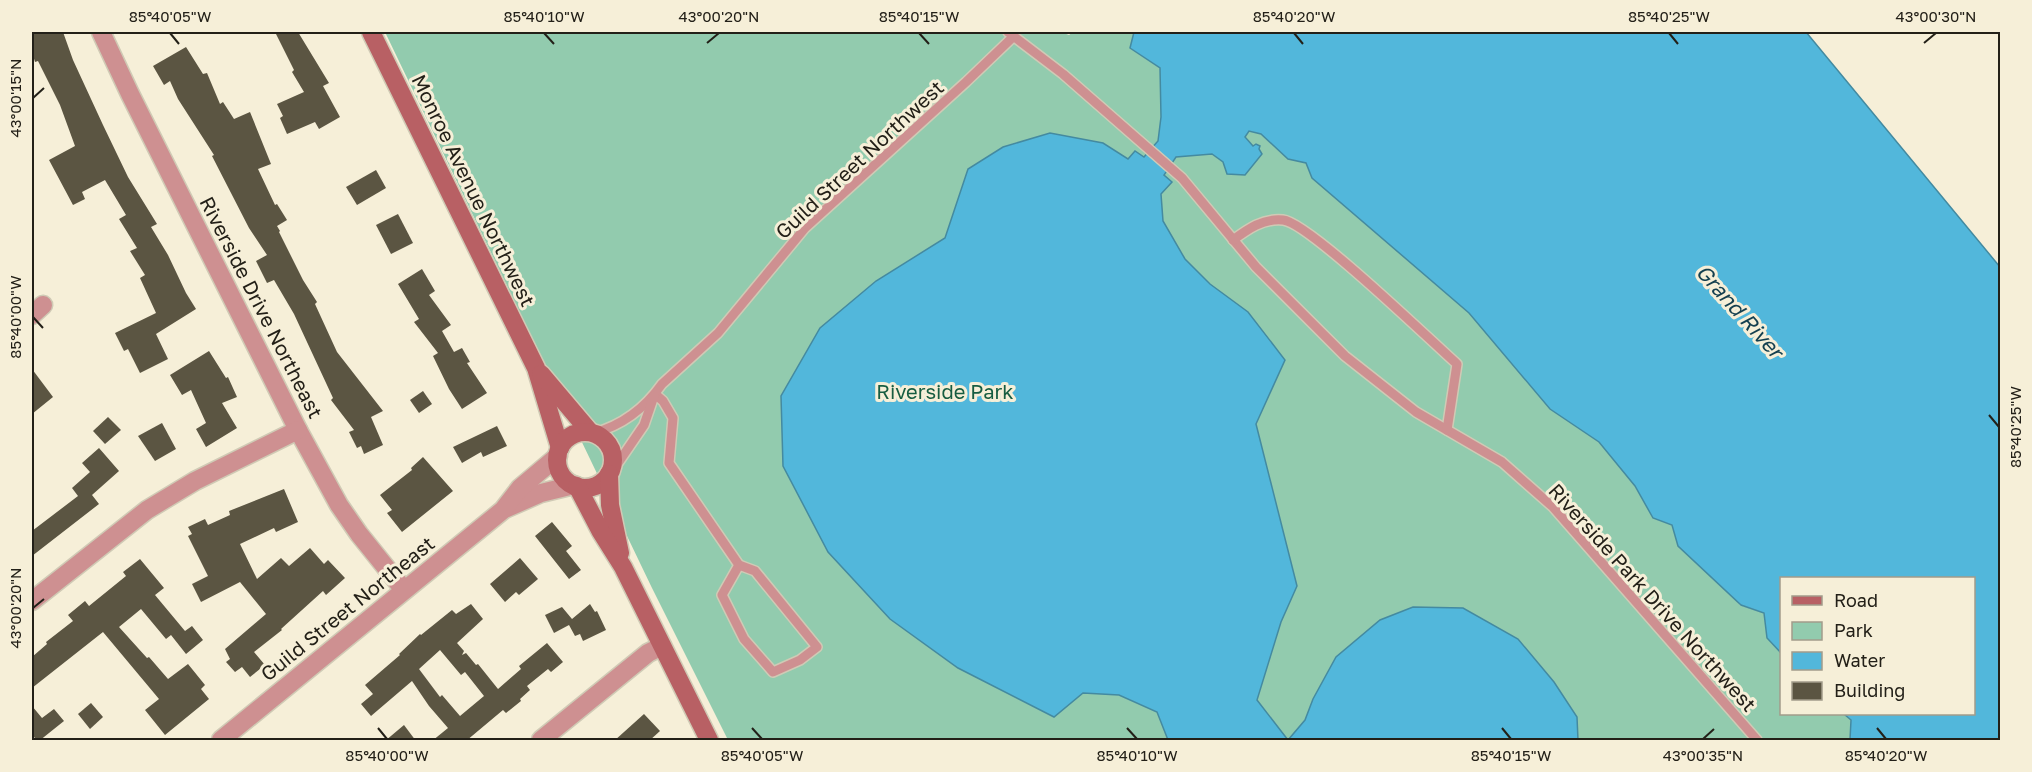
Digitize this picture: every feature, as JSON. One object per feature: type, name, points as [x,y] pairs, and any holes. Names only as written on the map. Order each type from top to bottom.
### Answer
[{"type":"main road","name":"Monroe Avenue Northwest","points":[[371,32],[536,368],[559,452]]},
{"type":"main road","name":"Monroe Avenue Northwest","points":[[536,368],[592,433]]},
{"type":"main road","points":[[611,470],[597,484],[590,487],[576,485],[561,473],[559,452],[565,441],[581,432],[592,433],[608,443],[613,458],[610,505],[623,567]]},
{"type":"main road","points":[[576,485],[623,567],[709,741]]},
{"type":"street","name":"Riverside Drive Northeast","points":[[101,32],[298,430],[346,515],[404,590]]},
{"type":"street","points":[[32,601],[147,510],[195,481],[298,430]]},
{"type":"street","name":"Guild Street Northeast","points":[[220,741],[503,510],[520,488],[559,452]]},
{"type":"street","name":"Guild Street Northeast","points":[[503,510],[541,493],[576,485]]},
{"type":"street","points":[[541,741],[648,653],[662,646]]},
{"type":"lane","name":"Guild Street Northwest","points":[[592,433],[618,425],[655,394],[662,384],[718,333],[806,228],[966,82],[1011,34]]},
{"type":"lane","name":"Riverside Park Drive Northwest","points":[[1011,34],[1063,74],[1182,178],[1256,267],[1345,356],[1416,412],[1502,462],[1554,507],[1757,741]]},
{"type":"lane","points":[[1233,240],[1257,223],[1284,220],[1313,236],[1457,364],[1447,430]]},
{"type":"lane","name":"Guild Street Northwest","points":[[611,470],[644,425],[655,394]]},
{"type":"lane","points":[[655,394],[663,401],[673,418],[669,463],[739,565],[755,572],[817,647],[800,660],[773,672],[744,639],[722,595],[739,565]]},
{"type":"green space","name":"Riverside Park","points":[[385,32],[1061,32],[1069,35],[1073,32],[1134,32],[1130,48],[1160,68],[1212,154],[1223,162],[1253,146],[1245,137],[1249,131],[1261,134],[1288,159],[1306,163],[1312,178],[1469,313],[1550,409],[1599,442],[1635,486],[1653,518],[1672,525],[1740,605],[1764,613],[1767,638],[1780,652],[1780,715],[1845,715],[1851,720],[1850,740],[728,740],[652,588]]},
{"type":"water","name":"Grand River","points":[[1134,32],[1806,32],[2000,267],[2000,740],[1850,740],[1851,720],[1845,715],[1975,715],[1975,577],[1780,577],[1780,652],[1767,638],[1764,613],[1741,605],[1678,546],[1672,525],[1653,518],[1635,486],[1599,442],[1550,409],[1469,313],[1312,178],[1306,163],[1288,159],[1261,134],[1249,131],[1245,137],[1253,146],[1256,144],[1260,146],[1262,154],[1245,175],[1227,174],[1223,162],[1212,154],[1176,157],[1164,175],[1172,182],[1161,194],[1163,221],[1185,259],[1210,284],[1248,312],[1285,360],[1256,424],[1297,586],[1281,622],[1257,700],[1288,740],[1168,740],[1157,712],[1119,695],[1083,693],[1054,717],[958,668],[890,619],[828,552],[783,466],[781,396],[820,328],[876,281],[945,238],[968,169],[1003,147],[1050,133],[1103,143],[1128,159],[1135,151],[1144,157],[1158,141],[1161,117],[1160,68],[1130,48]]},
{"type":"water","points":[[1413,607],[1463,608],[1518,639],[1554,682],[1577,717],[1578,740],[1288,740],[1305,720],[1313,699],[1336,657],[1380,620]]},
{"type":"building","points":[[32,32],[63,32],[73,60],[128,177],[157,224],[151,227],[196,309],[156,334],[168,359],[140,373],[128,349],[124,351],[115,333],[156,313],[140,278],[145,275],[130,251],[137,248],[119,219],[126,215],[105,180],[82,192],[85,199],[73,205],[49,160],[75,146],[60,105],[38,61],[35,62],[32,52]]},
{"type":"building","points":[[275,32],[298,32],[329,83],[323,86],[340,117],[319,129],[315,122],[287,134],[280,118],[283,116],[277,104],[304,92],[292,72],[294,70]]},
{"type":"building","points":[[186,47],[203,74],[207,73],[220,104],[223,102],[234,119],[250,112],[271,164],[258,169],[275,205],[277,204],[287,220],[277,226],[279,232],[303,280],[317,302],[315,304],[337,352],[383,411],[371,417],[383,445],[364,454],[361,446],[357,448],[349,432],[354,430],[331,400],[333,398],[294,314],[274,280],[267,283],[256,261],[267,255],[249,228],[212,156],[214,155],[178,99],[170,81],[164,85],[153,66]]},
{"type":"building","points":[[376,170],[386,188],[357,205],[346,187]]},
{"type":"building","points":[[398,214],[413,243],[391,254],[376,225]]},
{"type":"building","points":[[422,269],[435,291],[429,295],[451,325],[442,331],[454,352],[462,348],[470,362],[467,363],[487,393],[462,409],[449,389],[433,356],[438,353],[414,322],[419,319],[398,284]]},
{"type":"building","points":[[209,351],[226,378],[228,377],[237,397],[222,403],[237,428],[206,447],[196,429],[206,423],[191,390],[182,395],[170,375]]},
{"type":"building","points":[[32,369],[53,397],[32,414]]},
{"type":"building","points":[[423,391],[432,404],[419,413],[410,400]]},
{"type":"building","points":[[108,417],[121,430],[105,444],[93,431]]},
{"type":"building","points":[[162,423],[176,449],[155,461],[138,436]]},
{"type":"building","points":[[497,426],[507,446],[483,457],[481,452],[462,463],[453,447]]},
{"type":"building","points":[[99,448],[119,471],[92,495],[99,504],[32,556],[32,531],[78,496],[72,488],[90,472],[82,463]]},
{"type":"building","points":[[423,457],[453,491],[402,532],[387,513],[392,510],[380,495],[412,470],[411,468]]},
{"type":"building","points":[[284,489],[298,522],[276,532],[274,528],[240,544],[257,579],[281,558],[289,566],[310,548],[324,564],[328,560],[345,578],[326,595],[323,591],[282,630],[254,652],[265,665],[250,677],[242,667],[235,672],[226,662],[230,659],[225,649],[266,614],[240,582],[201,602],[192,584],[208,576],[188,536],[192,534],[188,527],[205,519],[208,525],[230,515],[229,511]]},
{"type":"building","points":[[552,522],[572,546],[566,551],[581,570],[569,579],[535,536]]},
{"type":"building","points":[[520,558],[538,579],[519,595],[516,592],[505,602],[490,584]]},
{"type":"building","points":[[140,559],[164,588],[155,595],[185,631],[192,626],[203,640],[186,654],[171,635],[166,639],[141,609],[119,627],[168,679],[188,664],[205,685],[201,689],[209,699],[165,735],[145,710],[159,699],[103,632],[32,688],[32,657],[47,644],[46,642],[73,621],[68,615],[85,601],[89,606],[126,576],[123,572]]},
{"type":"building","points":[[471,604],[483,619],[457,643],[464,651],[462,655],[466,653],[476,665],[478,664],[498,689],[521,669],[519,666],[547,643],[563,662],[551,672],[548,669],[527,686],[530,690],[520,699],[521,701],[506,713],[503,710],[466,741],[432,741],[448,728],[412,681],[371,716],[361,704],[373,694],[365,685],[420,634],[452,610],[456,614]],"holes":[[[440,650],[461,675],[465,672],[484,696],[460,716],[442,695],[440,697],[419,669]]]},
{"type":"building","points":[[590,604],[595,612],[597,611],[606,630],[583,641],[580,634],[575,636],[569,625],[554,633],[545,615],[562,607],[572,619]]},
{"type":"building","points":[[91,703],[103,717],[90,729],[78,714]]},
{"type":"building","points":[[32,706],[42,718],[54,709],[64,721],[39,741],[32,734]]},
{"type":"building","points":[[644,714],[660,731],[649,741],[614,741]]},
{"type":"building","points":[[404,725],[416,741],[385,741]]}]
